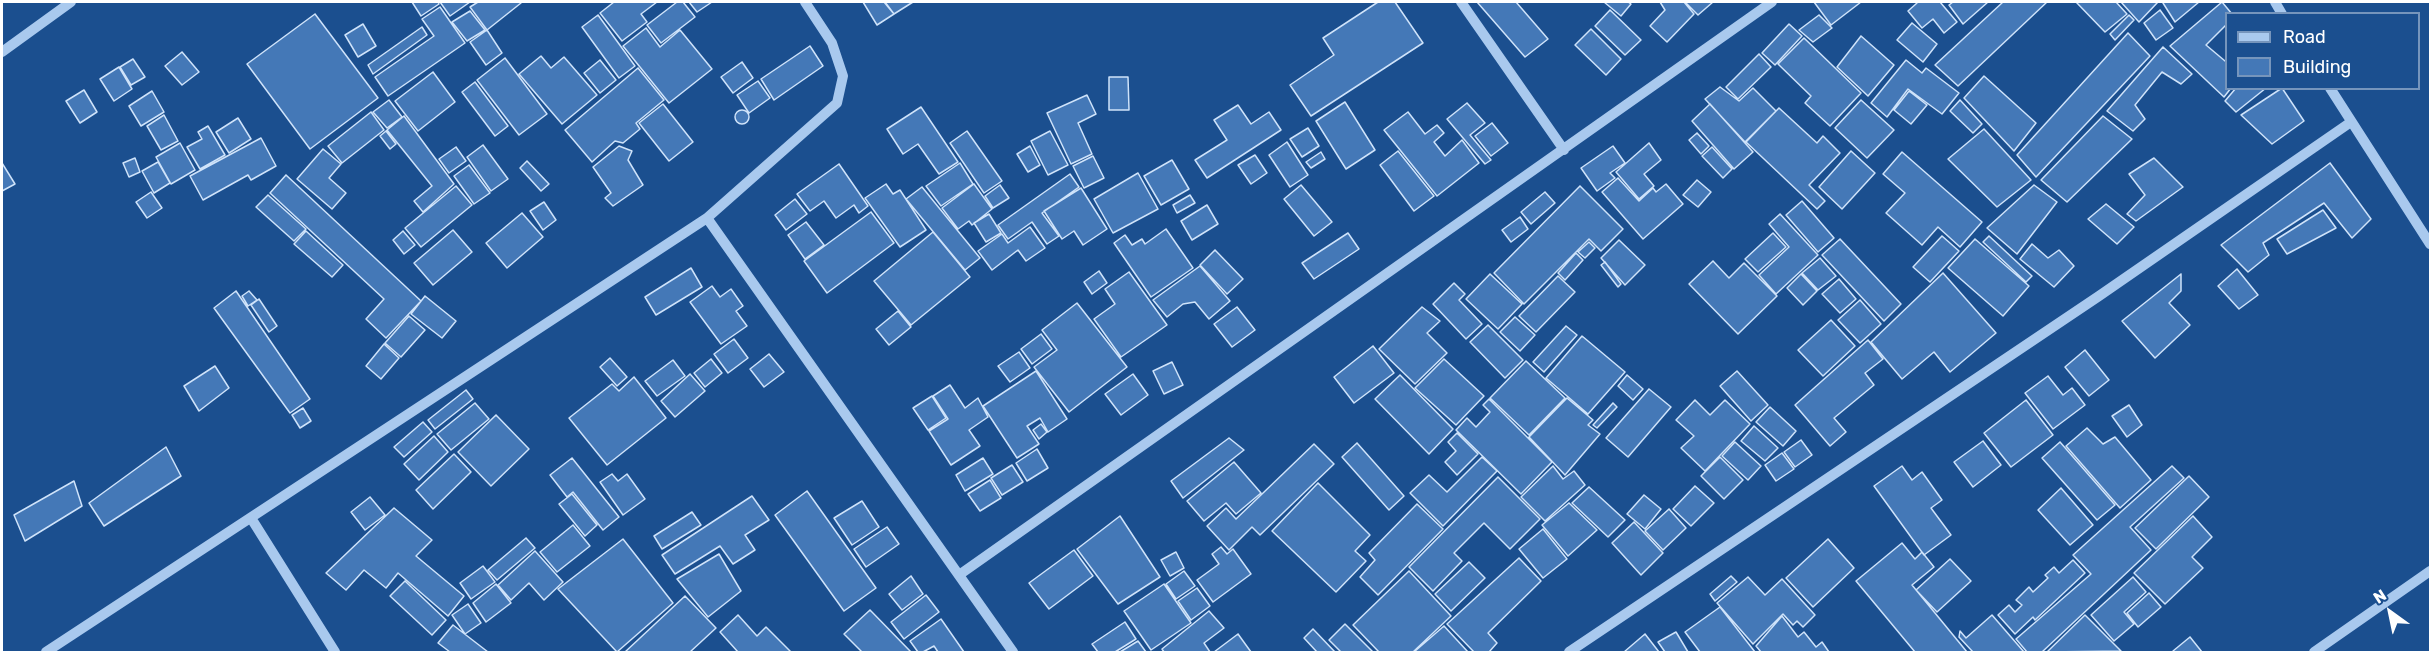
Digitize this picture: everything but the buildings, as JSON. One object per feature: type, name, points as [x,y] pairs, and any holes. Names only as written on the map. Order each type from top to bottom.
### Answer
[{"type":"street","points":[[2,52],[71,2]]},
{"type":"street","points":[[45,652],[707,218],[837,103],[843,76],[832,43],[805,2]]},
{"type":"street","points":[[1461,2],[1564,150]]},
{"type":"street","points":[[959,575],[1772,2]]},
{"type":"street","points":[[2331,90],[2430,244]]},
{"type":"street","points":[[1569,652],[2099,296],[2352,122]]},
{"type":"street","points":[[707,218],[1014,652]]},
{"type":"street","points":[[251,518],[335,652]]},
{"type":"street","points":[[2314,652],[2430,571]]}]
